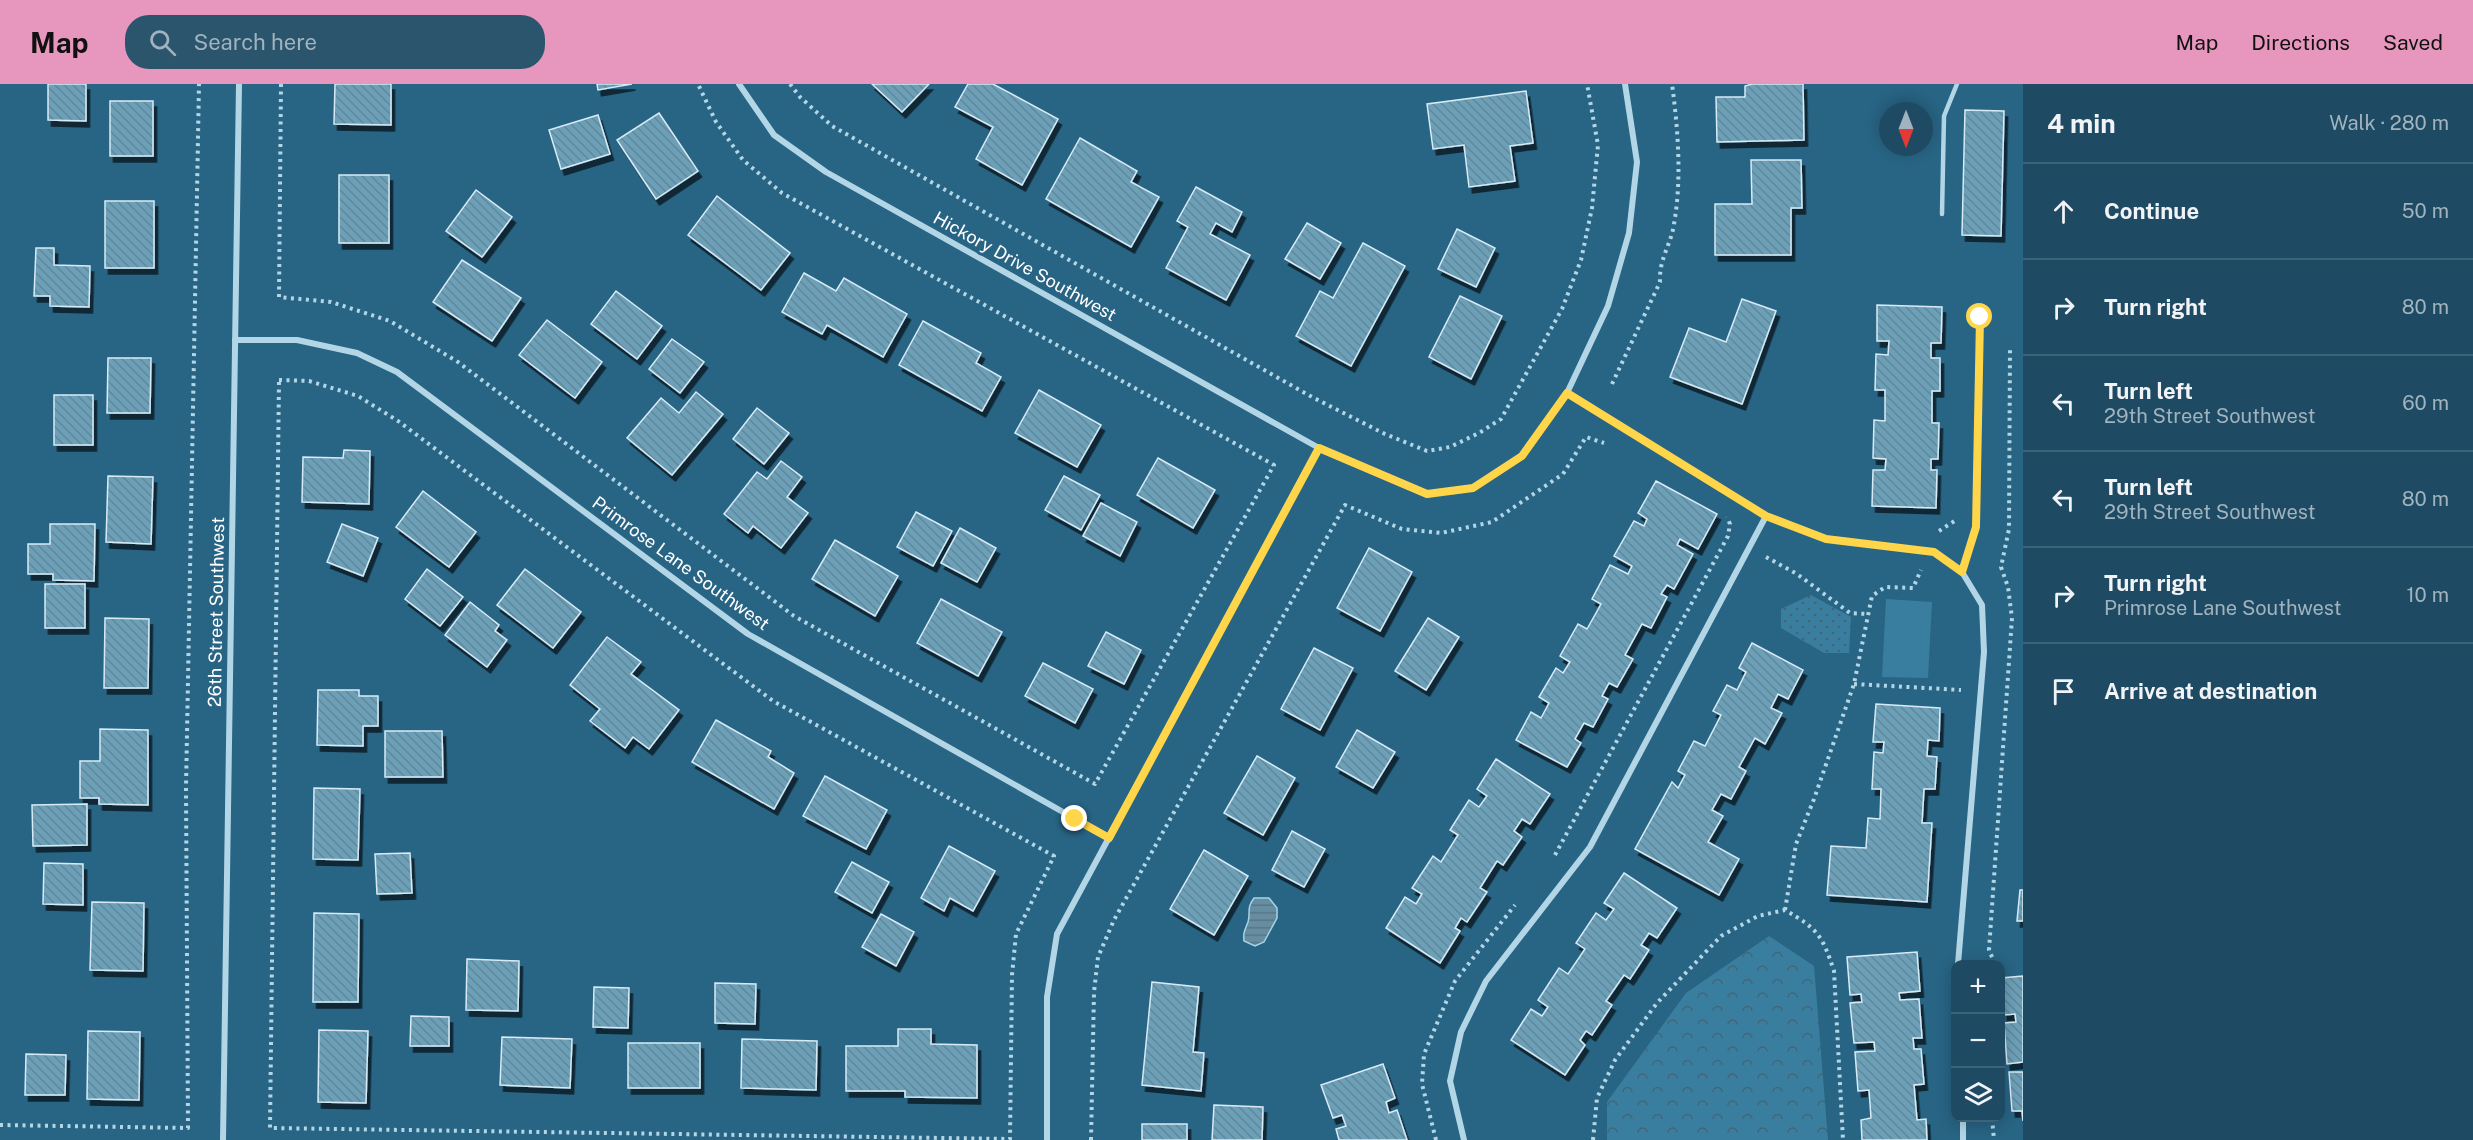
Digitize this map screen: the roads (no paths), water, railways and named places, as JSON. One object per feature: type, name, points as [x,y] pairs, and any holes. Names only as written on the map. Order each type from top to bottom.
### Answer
[{"type":"street","name":"26th Street Southwest","points":[[223,1140],[239,84]]},
{"type":"street","name":"Hickory Drive Southwest","points":[[739,84],[774,135],[826,172],[1319,448],[1427,494],[1473,488],[1522,456],[1567,393],[1608,306],[1629,233],[1637,162],[1625,84]]},
{"type":"street","points":[[1962,572],[1976,527],[1980,317]]},
{"type":"street","name":"Primrose Lane Southwest","points":[[235,340],[297,340],[357,353],[397,372],[748,634],[1109,838]]},
{"type":"street","points":[[1567,393],[1766,516],[1826,539],[1934,552],[1962,572],[1982,605],[1984,652],[1958,960]]},
{"type":"street","points":[[1047,1140],[1047,997],[1057,934],[1319,448]]},
{"type":"street","points":[[1464,1140],[1450,1081],[1461,1032],[1486,981],[1590,847],[1766,516]]},
{"type":"street","points":[[1963,1122],[1963,1140]]},
{"type":"lane","points":[[1942,214],[1944,116],[1957,84]]}]
